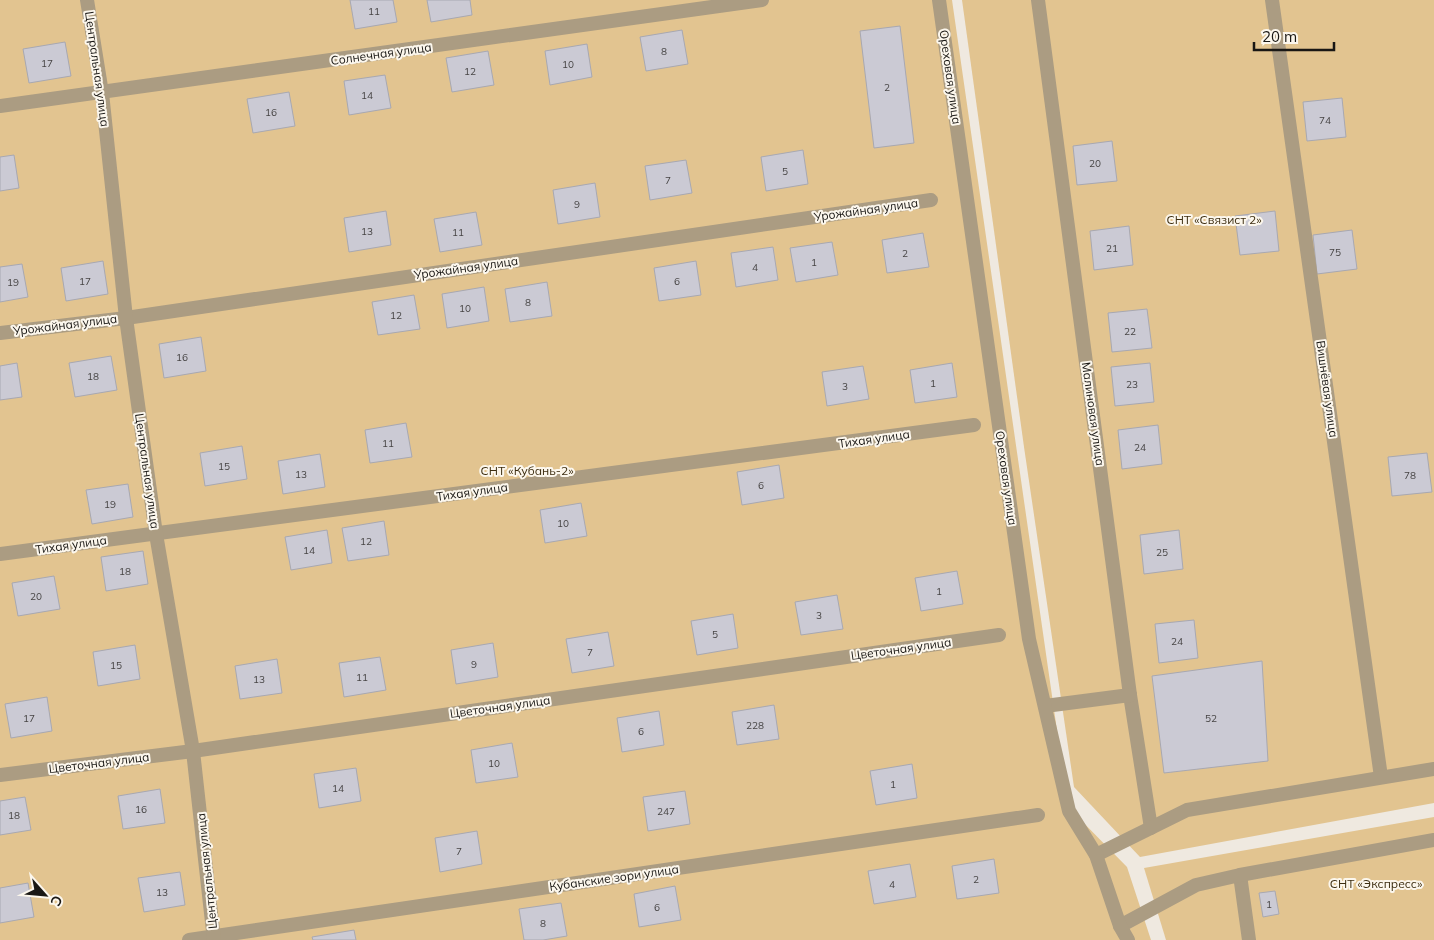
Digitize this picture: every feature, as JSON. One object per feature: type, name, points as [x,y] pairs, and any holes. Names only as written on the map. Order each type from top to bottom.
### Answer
[{"type":"street","name":"Центральная улица","points":[[88,0],[102,93],[126,318],[156,534],[193,751],[214,938]]},
{"type":"street","name":"Солнечная улица","points":[[0,106],[762,0]]},
{"type":"street","name":"Ореховая улица","points":[[940,0],[1029,639],[1069,811],[1096,855],[1120,926],[1128,940]]},
{"type":"street","name":"Малиновая улица","points":[[1038,0],[1130,695],[1150,828]]},
{"type":"street","name":"Вишнёвая улица","points":[[1272,0],[1381,777]]},
{"type":"street","name":"Урожайная улица","points":[[0,333],[126,318],[931,200]]},
{"type":"street","name":"Тихая улица","points":[[0,554],[974,426]]},
{"type":"street","name":"Цветочная улица","points":[[0,775],[193,751],[999,635]]},
{"type":"street","points":[[1045,706],[1130,695]]},
{"type":"street","points":[[1096,855],[1187,810],[1434,769]]},
{"type":"street","name":"Кубанские зори улица","points":[[189,940],[214,938],[1038,815]]},
{"type":"street","points":[[1120,926],[1196,885],[1240,875],[1434,840]]},
{"type":"street","points":[[1240,875],[1249,940]]},
{"type":"green space","name":"СНТ «Кубань-2»","points":[[0,0],[952,0],[1068,807],[1127,867],[1151,940],[0,940]]},
{"type":"green space","name":"СНТ «Связист 2»","points":[[962,0],[1434,0],[1434,803],[1140,857],[1074,787],[1024,447]]},
{"type":"green space","name":"СНТ «Экспресс»","points":[[1434,817],[1434,940],[1166,940],[1144,868]]},
{"type":"building","points":[[350,0],[393,0],[397,22],[355,29]]},
{"type":"building","points":[[427,0],[470,0],[472,15],[431,22]]},
{"type":"building","points":[[900,26],[914,143],[874,148],[860,31]]},
{"type":"building","points":[[682,30],[688,64],[646,71],[640,37]]},
{"type":"building","points":[[65,42],[71,76],[29,83],[23,49]]},
{"type":"building","points":[[587,44],[592,77],[550,85],[545,51]]},
{"type":"building","points":[[488,51],[494,85],[452,92],[446,58]]},
{"type":"building","points":[[385,75],[391,108],[349,115],[344,81]]},
{"type":"building","points":[[289,92],[295,126],[253,133],[247,99]]},
{"type":"building","points":[[1342,98],[1346,137],[1307,141],[1303,102]]},
{"type":"building","points":[[1112,141],[1117,181],[1077,185],[1073,146]]},
{"type":"building","points":[[803,150],[808,184],[766,191],[761,157]]},
{"type":"building","points":[[14,155],[19,188],[0,191],[0,157]]},
{"type":"building","points":[[686,160],[692,193],[650,200],[645,166]]},
{"type":"building","points":[[595,183],[600,217],[558,224],[553,190]]},
{"type":"building","points":[[386,211],[391,245],[349,252],[344,218]]},
{"type":"building","points":[[1275,211],[1279,251],[1240,255],[1235,216]]},
{"type":"building","points":[[476,212],[482,245],[440,252],[434,219]]},
{"type":"building","points":[[1129,226],[1133,265],[1094,270],[1090,231]]},
{"type":"building","points":[[1352,230],[1357,269],[1317,274],[1313,235]]},
{"type":"building","points":[[923,233],[929,267],[887,273],[882,240]]},
{"type":"building","points":[[832,242],[838,275],[796,282],[790,248]]},
{"type":"building","points":[[773,247],[778,280],[736,287],[731,253]]},
{"type":"building","points":[[103,261],[108,294],[66,301],[61,268]]},
{"type":"building","points":[[696,261],[701,295],[659,301],[654,268]]},
{"type":"building","points":[[22,264],[28,297],[0,302],[0,267]]},
{"type":"building","points":[[547,282],[552,316],[510,322],[505,289]]},
{"type":"building","points":[[484,287],[489,321],[447,328],[442,294]]},
{"type":"building","points":[[414,295],[420,329],[378,335],[372,302]]},
{"type":"building","points":[[1147,309],[1152,348],[1112,352],[1108,313]]},
{"type":"building","points":[[201,337],[206,371],[164,378],[159,344]]},
{"type":"building","points":[[111,356],[117,390],[75,397],[69,363]]},
{"type":"building","points":[[17,363],[22,397],[0,400],[0,366]]},
{"type":"building","points":[[952,363],[957,397],[915,403],[910,370]]},
{"type":"building","points":[[1150,363],[1154,402],[1115,406],[1111,367]]},
{"type":"building","points":[[863,366],[869,399],[827,406],[822,372]]},
{"type":"building","points":[[406,423],[412,457],[370,463],[365,430]]},
{"type":"building","points":[[1158,425],[1162,464],[1122,469],[1118,430]]},
{"type":"building","points":[[242,446],[247,479],[205,486],[200,453]]},
{"type":"building","points":[[1427,453],[1432,492],[1392,496],[1388,457]]},
{"type":"building","points":[[320,454],[325,487],[283,494],[278,461]]},
{"type":"building","points":[[779,465],[784,498],[742,505],[737,472]]},
{"type":"building","points":[[128,484],[133,517],[92,524],[86,490]]},
{"type":"building","points":[[581,503],[587,536],[545,543],[540,510]]},
{"type":"building","points":[[384,521],[389,555],[348,561],[342,528]]},
{"type":"building","points":[[327,530],[332,563],[291,570],[285,537]]},
{"type":"building","points":[[1179,530],[1183,569],[1144,574],[1140,535]]},
{"type":"building","points":[[143,551],[148,584],[106,591],[101,557]]},
{"type":"building","points":[[957,571],[963,604],[921,611],[915,578]]},
{"type":"building","points":[[54,576],[60,609],[18,616],[12,583]]},
{"type":"building","points":[[837,595],[843,629],[801,635],[795,602]]},
{"type":"building","points":[[733,614],[738,648],[697,655],[691,621]]},
{"type":"building","points":[[1194,620],[1198,658],[1159,663],[1155,624]]},
{"type":"building","points":[[608,632],[614,666],[572,673],[566,639]]},
{"type":"building","points":[[493,643],[498,677],[456,684],[451,650]]},
{"type":"building","points":[[135,645],[140,679],[98,686],[93,652]]},
{"type":"building","points":[[380,657],[386,690],[344,697],[339,663]]},
{"type":"building","points":[[277,659],[282,693],[240,699],[235,666]]},
{"type":"building","points":[[1262,661],[1268,761],[1164,773],[1152,676]]},
{"type":"building","points":[[47,697],[52,731],[11,738],[5,704]]},
{"type":"building","points":[[774,705],[779,739],[737,745],[732,712]]},
{"type":"building","points":[[659,711],[664,745],[622,752],[617,718]]},
{"type":"building","points":[[512,743],[518,777],[476,783],[471,750]]},
{"type":"building","points":[[912,764],[917,798],[876,805],[870,771]]},
{"type":"building","points":[[356,768],[361,801],[319,808],[314,774]]},
{"type":"building","points":[[160,789],[165,823],[123,829],[118,796]]},
{"type":"building","points":[[685,791],[690,824],[648,831],[643,797]]},
{"type":"building","points":[[25,797],[31,830],[0,835],[0,801]]},
{"type":"building","points":[[477,831],[482,864],[440,872],[435,838]]},
{"type":"building","points":[[994,859],[999,893],[957,899],[952,866]]},
{"type":"building","points":[[910,864],[916,897],[874,904],[868,871]]},
{"type":"building","points":[[180,872],[185,905],[144,912],[138,878]]},
{"type":"building","points":[[28,883],[34,917],[0,923],[0,888]]},
{"type":"building","points":[[675,886],[681,920],[639,927],[634,894]]},
{"type":"building","points":[[1275,891],[1279,914],[1263,917],[1259,893]]},
{"type":"building","points":[[561,903],[567,936],[543,940],[524,940],[519,909]]},
{"type":"building","points":[[354,930],[356,940],[313,940],[312,937]]}]
